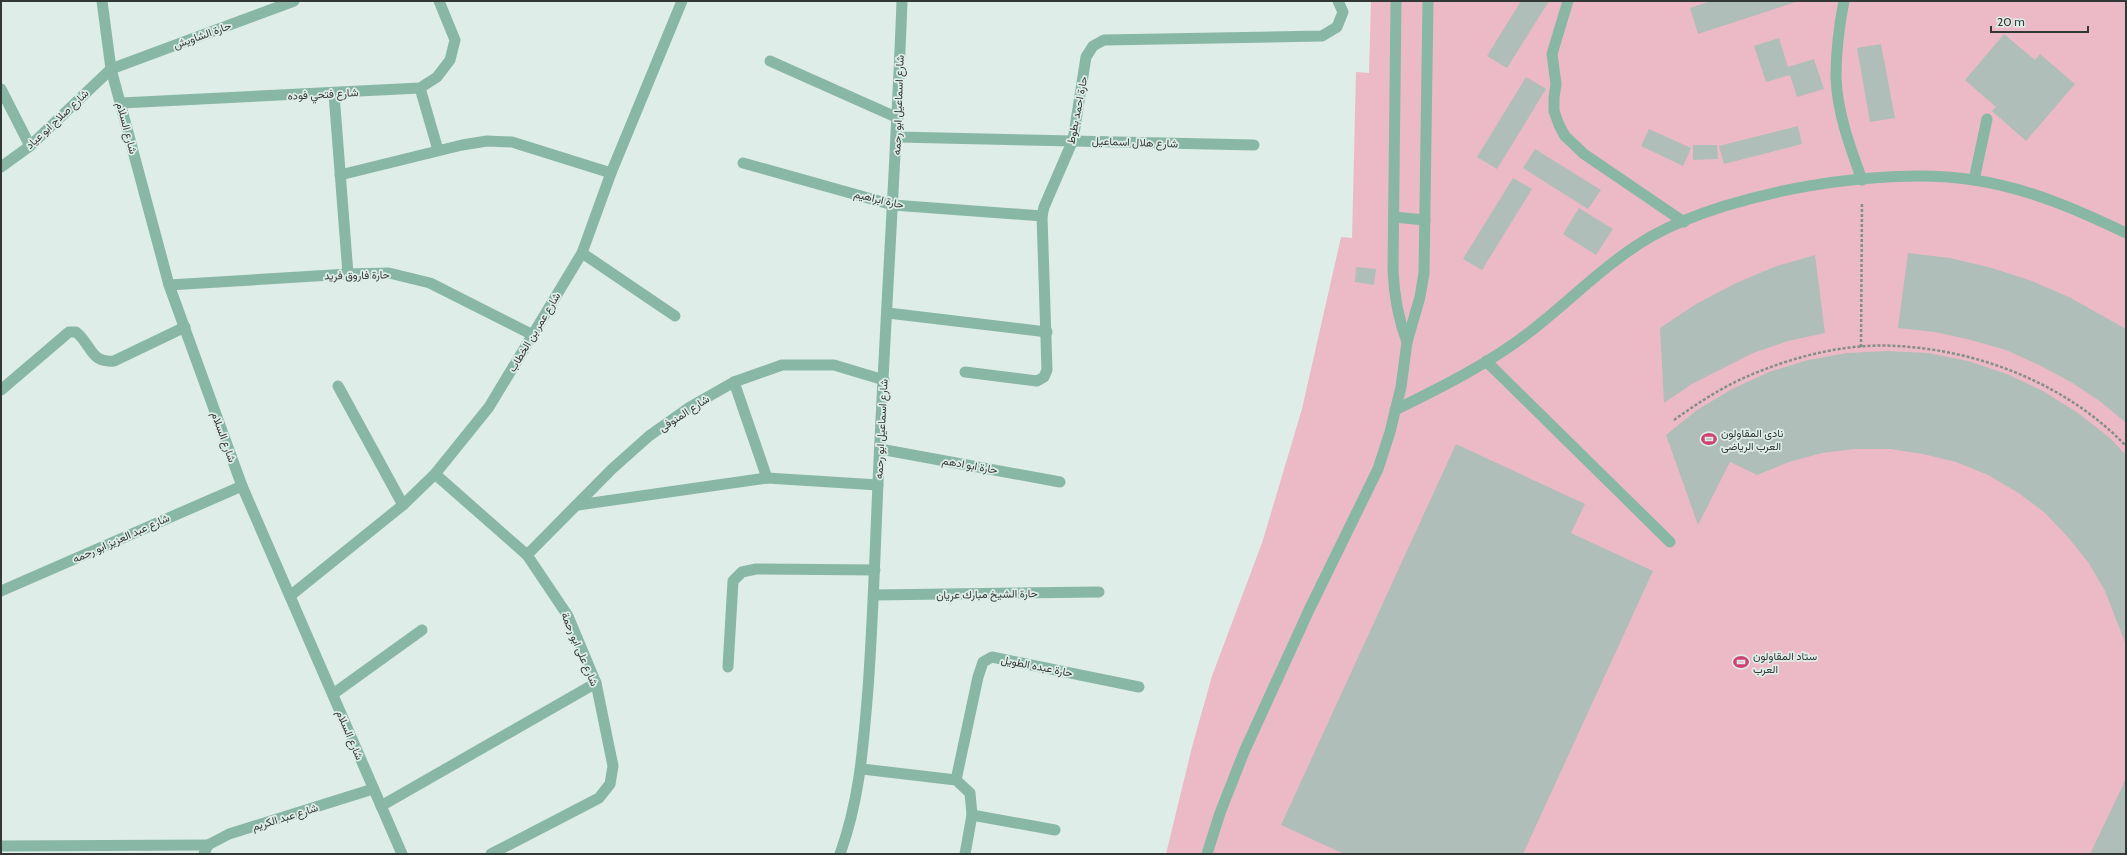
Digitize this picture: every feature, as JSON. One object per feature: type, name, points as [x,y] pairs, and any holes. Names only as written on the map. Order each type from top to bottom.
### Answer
[{"type":"street","name":"شارع السلام","points":[[102,1],[111,69],[169,286],[185,326],[242,486],[402,854]]},
{"type":"street","name":"حارة الشاويش","points":[[111,69],[294,1]]},
{"type":"street","name":"شارع فتحي فوده","points":[[121,103],[334,94],[420,88],[438,77],[450,60],[455,40],[439,1]]},
{"type":"street","name":"شارع عمر بن الخطاب","points":[[290,596],[403,505],[435,474],[489,407],[582,253],[611,172],[682,1]]},
{"type":"street","name":"شارع اسماعيل ابو رحمه","points":[[840,854],[851,824],[862,769],[874,596],[878,485],[898,118],[902,1]]},
{"type":"street","name":"حارة احمد بطوط","points":[[965,372],[1037,381],[1044,377],[1047,370],[1047,332],[1042,216],[1044,206],[1073,140],[1086,57],[1093,46],[1104,40],[1322,36],[1337,27],[1343,12],[1338,1]]},
{"type":"street","points":[[1396,1],[1394,294],[1399,318],[1407,342]]},
{"type":"street","points":[[1207,854],[1220,813],[1244,752],[1309,610],[1378,469],[1401,387],[1407,342],[1420,297],[1424,273],[1428,1]]},
{"type":"street","points":[[1568,1],[1552,54],[1556,84],[1554,112],[1558,125],[1565,136],[1584,154],[1684,222]]},
{"type":"street","points":[[1844,1],[1839,30],[1836,78],[1840,109],[1848,139],[1862,180]]},
{"type":"street","points":[[770,61],[898,118]]},
{"type":"street","name":"شارع صلاح ابو عياد","points":[[1,167],[30,146],[111,69]]},
{"type":"street","points":[[420,88],[438,150]]},
{"type":"street","points":[[1,89],[30,146]]},
{"type":"street","points":[[334,94],[348,274]]},
{"type":"street","points":[[1974,180],[1987,119]]},
{"type":"street","name":"شارع هلال اسماعيل","points":[[897,137],[1254,145]]},
{"type":"street","points":[[340,175],[438,150],[486,141],[512,142],[611,172]]},
{"type":"street","name":"حارة ابراهيم","points":[[743,163],[893,205],[1042,216]]},
{"type":"street","points":[[1395,410],[1441,387],[1486,361],[1529,332],[1624,254],[1652,236],[1727,206],[1771,194],[1816,185],[1918,176],[1974,180],[2027,192],[2081,211],[2126,233]]},
{"type":"street","points":[[1394,217],[1425,220]]},
{"type":"street","points":[[582,253],[675,316]]},
{"type":"street","name":"حارة فاروق فريد","points":[[169,286],[348,274],[389,273],[430,283],[533,334]]},
{"type":"street","points":[[888,313],[1047,332]]},
{"type":"street","points":[[1,390],[69,332],[76,332],[81,336],[96,359],[104,362],[114,360],[185,326]]},
{"type":"street","points":[[1486,361],[1670,542]]},
{"type":"street","name":"شارع المنوفى","points":[[527,555],[612,469],[649,436],[690,407],[734,382],[782,365],[834,365],[884,380]]},
{"type":"street","points":[[734,382],[767,478]]},
{"type":"street","points":[[338,386],[403,505]]},
{"type":"street","name":"حارة ابو ادهم","points":[[880,449],[1060,482]]},
{"type":"street","name":"شارع على ابو رحمة","points":[[435,474],[527,555],[568,616],[596,683],[613,766],[610,784],[599,798],[491,854]]},
{"type":"street","points":[[578,505],[767,478],[878,485]]},
{"type":"street","name":"شارع عبد العزيز ابو رحمه","points":[[1,591],[242,486]]},
{"type":"street","points":[[728,667],[733,581],[742,572],[756,569],[875,570]]},
{"type":"street","name":"حارة الشيخ مبارك عريان","points":[[874,596],[1099,592]]},
{"type":"street","points":[[332,694],[422,630]]},
{"type":"street","name":"حارة عبده الطويل","points":[[956,780],[978,677],[983,662],[992,657],[1139,687]]},
{"type":"street","points":[[381,806],[596,683]]},
{"type":"street","points":[[862,769],[956,780],[970,793],[972,815],[965,854]]},
{"type":"street","name":"شارع عبد الكريم","points":[[206,849],[229,834],[374,789]]},
{"type":"street","points":[[972,815],[1055,830]]},
{"type":"street","points":[[1,846],[206,849]]},
{"type":"path","points":[[1861,347],[1862,180]]},
{"type":"path","points":[[1674,420],[1701,401],[1731,384],[1762,370],[1794,359],[1861,347],[1895,346],[1936,350],[1976,359],[2016,372],[2053,390],[2087,413],[2126,446]]},
{"type":"shaded area","name":"نادى المقاولون العرب الرياضى","points":[[1371,1],[2126,1],[2126,854],[1166,854],[1192,747],[1212,676],[1262,543],[1302,409],[1341,237],[1352,238],[1356,72],[1369,73]]},
{"type":"building","points":[[1521,1],[1549,1],[1507,68],[1487,56]]},
{"type":"building","points":[[1711,1],[1799,1],[1698,34],[1690,8]]},
{"type":"building","points":[[2004,34],[2035,60],[2040,54],[2075,84],[2026,141],[1992,111],[1996,107],[1965,80]]},
{"type":"building","points":[[1779,38],[1788,67],[1814,59],[1824,89],[1797,97],[1790,75],[1766,82],[1754,46]]},
{"type":"building","points":[[1881,44],[1895,118],[1870,122],[1857,48]]},
{"type":"building","points":[[1526,77],[1546,89],[1497,169],[1477,157]]},
{"type":"building","points":[[1798,126],[1802,144],[1724,164],[1719,146]]},
{"type":"building","points":[[1649,129],[1691,148],[1683,166],[1641,146]]},
{"type":"building","points":[[1693,145],[1717,145],[1718,159],[1693,160]]},
{"type":"building","points":[[1535,149],[1601,190],[1588,209],[1523,168]]},
{"type":"building","points":[[1513,178],[1532,189],[1482,270],[1463,259]]},
{"type":"building","points":[[1579,208],[1613,229],[1596,255],[1563,234]]},
{"type":"building","points":[[1908,253],[1950,258],[1992,268],[2032,281],[2071,298],[2126,329],[2126,423],[2101,402],[2071,382],[2006,350],[1935,332],[1898,328]]},
{"type":"building","points":[[1815,255],[1825,333],[1788,341],[1753,353],[1692,384],[1664,403],[1660,328],[1696,304],[1734,284],[1774,267]]},
{"type":"building","points":[[1356,267],[1376,269],[1374,285],[1355,282]]},
{"type":"building","points":[[1888,351],[1928,353],[1968,361],[2007,374],[2043,391],[2078,413],[2110,438],[2126,455],[2126,645],[2105,591],[2088,562],[2067,536],[2044,512],[2017,492],[1988,475],[1956,462],[1923,454],[1890,449],[1855,449],[1822,453],[1789,462],[1757,475],[1730,462],[1698,525],[1666,435],[1697,410],[1732,389],[1769,372],[1808,360],[1847,353]]},
{"type":"building","points":[[1456,444],[1585,504],[1571,533],[1653,571],[1523,854],[1344,854],[1281,825]]},
{"type":"building","points":[[2126,777],[2126,854],[2090,854],[2123,785]]},
{"type":"place","name":"نادى المقاولون العرب الرياضى","points":[[1709,439]]},
{"type":"place","name":"ستاد المقاولون العرب","points":[[1741,662]]}]
